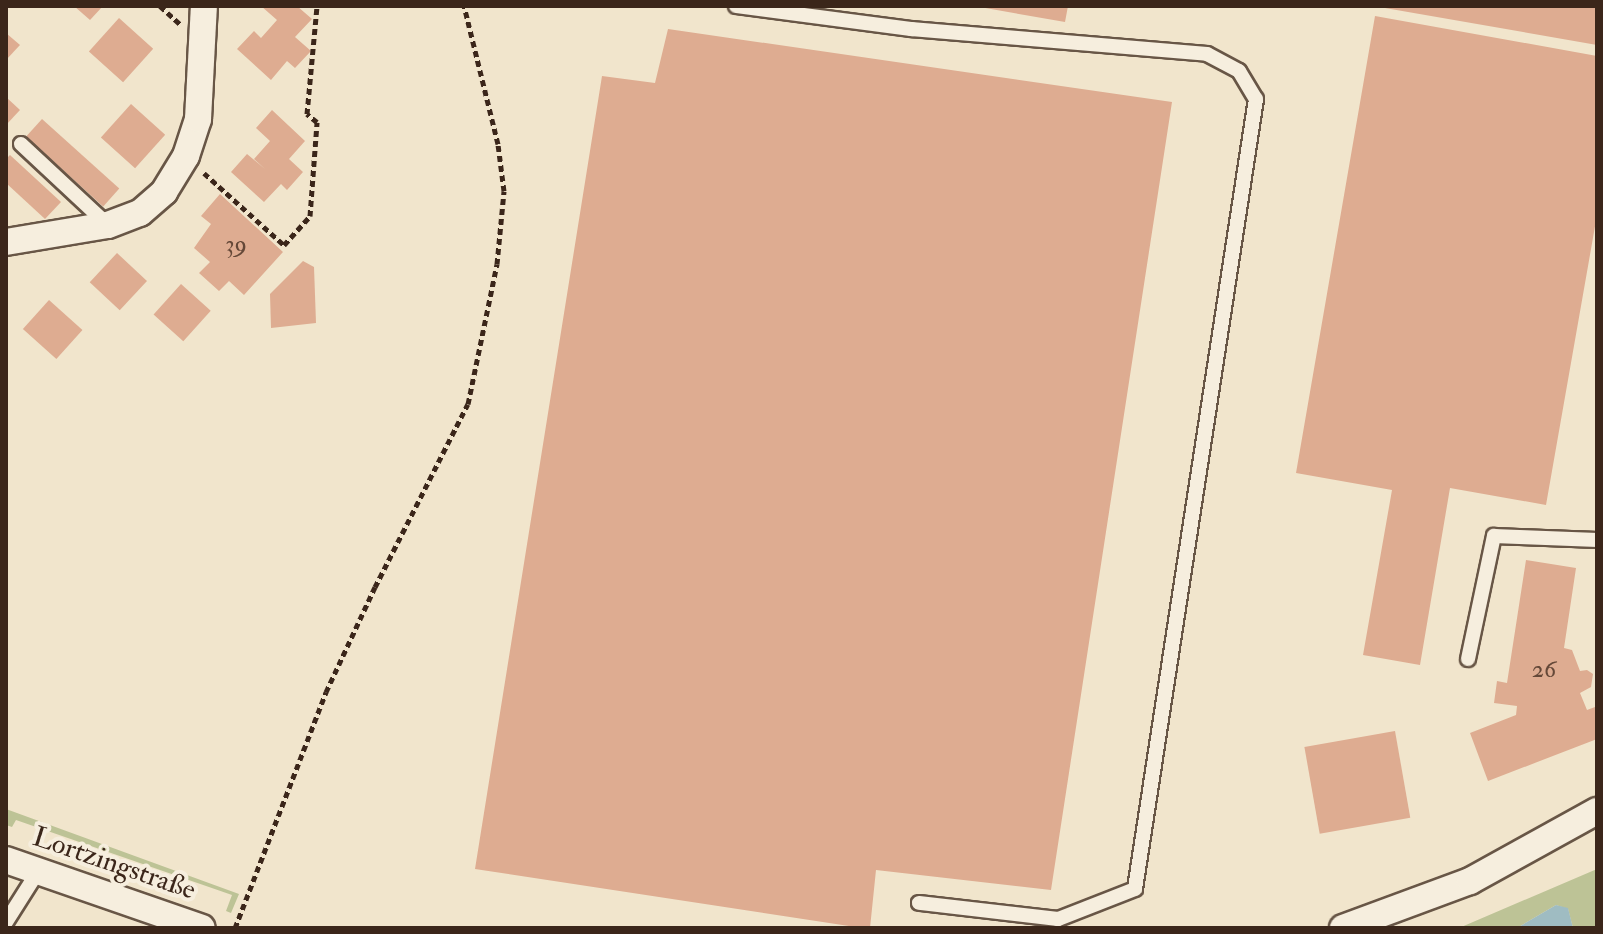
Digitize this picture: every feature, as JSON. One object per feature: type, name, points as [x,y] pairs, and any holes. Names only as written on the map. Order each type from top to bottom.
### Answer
[{"type":"street","points":[[6,242],[108,225],[140,213],[164,192],[186,156],[198,119],[204,6]]},
{"type":"street","points":[[1343,928],[1470,881],[1597,811]]},
{"type":"street","name":"Lortzingstraße","points":[[6,860],[202,928]]},
{"type":"lane","points":[[736,6],[911,29],[1207,54],[1239,71],[1256,99],[1135,889],[1058,919],[919,903]]},
{"type":"lane","points":[[21,144],[108,225]]},
{"type":"lane","points":[[1468,659],[1494,536],[1597,540]]},
{"type":"lane","points":[[6,922],[37,873]]},
{"type":"path","points":[[186,156],[284,245],[310,216],[317,122],[307,114],[317,6]]},
{"type":"path","points":[[235,928],[326,692],[375,587],[468,404],[497,264],[504,191],[498,144],[464,6]]},
{"type":"green space","points":[[6,809],[239,894],[231,913],[226,911],[232,895],[16,820],[12,827],[6,825]]},
{"type":"green space","points":[[1597,869],[1597,928],[1573,928],[1568,909],[1556,905],[1517,928],[1459,928]]},
{"type":"water","points":[[1556,905],[1568,908],[1573,928],[1517,928]]},
{"type":"building","points":[[74,6],[103,6],[90,20]]},
{"type":"building","points":[[261,6],[297,6],[312,19],[295,37],[311,51],[295,68],[287,61],[271,80],[237,49],[254,31],[261,38],[277,20]]},
{"type":"building","points":[[974,6],[1068,6],[1065,22]]},
{"type":"building","points":[[1597,6],[1597,45],[1385,8]]},
{"type":"building","points":[[1375,16],[1597,56],[1597,215],[1546,505],[1450,488],[1420,665],[1363,655],[1392,490],[1296,473]]},
{"type":"building","points":[[119,18],[153,49],[123,82],[89,51]]},
{"type":"building","points":[[668,29],[1172,102],[1051,890],[876,870],[870,928],[862,928],[475,869],[602,76],[655,83]]},
{"type":"building","points":[[6,33],[20,45],[6,60]]},
{"type":"building","points":[[6,97],[20,110],[6,125]]},
{"type":"building","points":[[131,104],[165,135],[135,168],[101,137]]},
{"type":"building","points":[[272,110],[305,141],[289,159],[303,172],[287,190],[281,184],[264,202],[231,172],[247,154],[265,169],[254,159],[270,141],[256,128]]},
{"type":"building","points":[[42,119],[119,189],[103,206],[26,137]]},
{"type":"building","points":[[10,155],[61,202],[45,219],[6,183],[6,159]]},
{"type":"building","points":[[220,194],[283,252],[244,295],[229,281],[219,291],[199,273],[210,262],[194,248],[211,224],[201,216]]},
{"type":"building","points":[[117,253],[147,281],[120,310],[90,282]]},
{"type":"building","points":[[303,261],[314,267],[316,323],[271,328],[270,294]]},
{"type":"building","points":[[181,284],[211,311],[183,341],[154,314]]},
{"type":"building","points":[[49,300],[82,330],[56,359],[23,329]]},
{"type":"building","points":[[1526,560],[1576,568],[1564,648],[1572,650],[1580,671],[1587,670],[1593,674],[1591,687],[1580,693],[1587,710],[1595,707],[1597,712],[1597,739],[1488,781],[1470,733],[1516,715],[1517,706],[1494,703],[1497,681],[1507,683]]},
{"type":"building","points":[[1395,731],[1410,818],[1320,834],[1304,747]]}]
